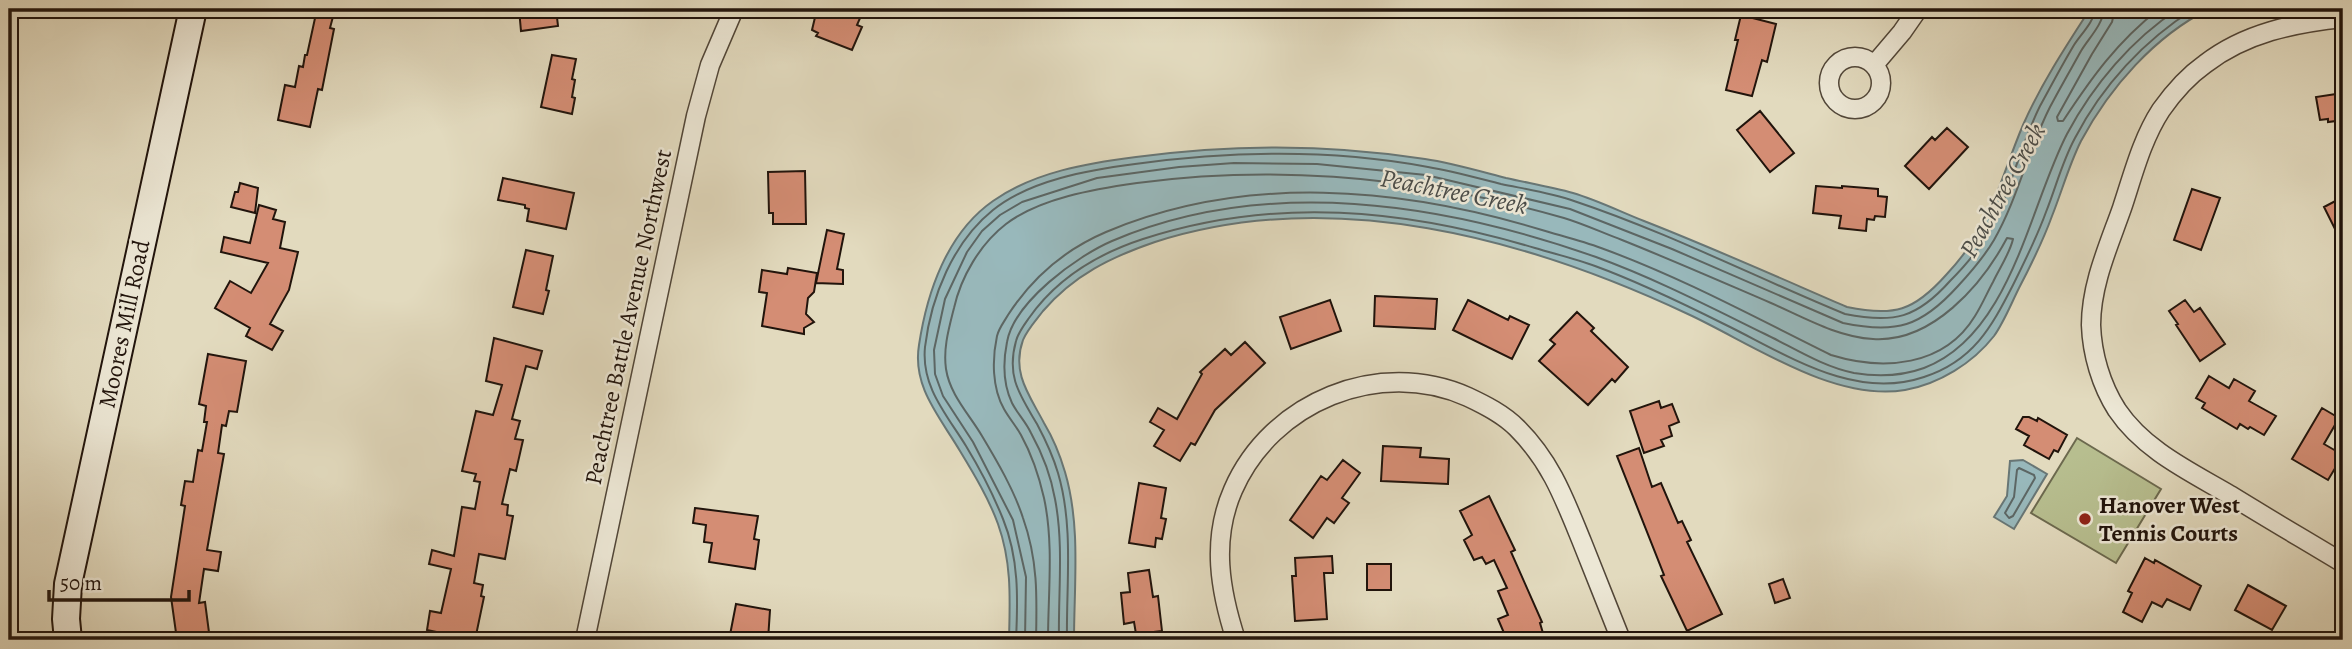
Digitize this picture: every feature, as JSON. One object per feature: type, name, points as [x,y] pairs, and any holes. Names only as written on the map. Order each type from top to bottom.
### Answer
[{"type":"street","name":"Moores Mill Road","points":[[68,640],[68,584],[193,9]]},
{"type":"street","name":"Peachtree Battle Avenue Northwest","points":[[585,640],[696,116],[710,65],[734,9]]},
{"type":"street","points":[[1874,65],[1902,33],[1918,9]]},
{"type":"street","points":[[2343,18],[2309,22],[2244,40],[2204,64],[2186,80],[2161,111],[2141,149],[2097,281],[2091,327],[2094,354],[2104,385],[2117,409],[2137,435],[2167,458],[2343,563]]},
{"type":"street","points":[[1236,640],[1224,603],[1219,569],[1221,533],[1233,491],[1254,453],[1284,422],[1318,400],[1352,387],[1386,382],[1420,383],[1453,391],[1487,406],[1514,426],[1538,451],[1556,479],[1621,640]]},
{"type":"green space","points":[[2077,438],[2161,489],[2116,563],[2031,513]]},
{"type":"water","name":"Peachtree Creek","points":[[2090,9],[2209,9],[2170,33],[2152,48],[2106,101],[2081,141],[2037,253],[1994,336],[1966,363],[1943,377],[1918,387],[1878,391],[1822,379],[1627,287],[1563,263],[1496,243],[1428,228],[1359,220],[1290,219],[1222,226],[1155,242],[1123,254],[1080,277],[1055,298],[1030,329],[1023,340],[1019,363],[1028,394],[1059,453],[1070,492],[1075,534],[1074,640],[1009,640],[1010,596],[1003,539],[976,478],[929,401],[918,360],[927,305],[951,247],[977,214],[1009,191],[1062,170],[1118,159],[1172,153],[1245,148],[1317,148],[1389,154],[1445,163],[1573,193],[1847,307],[1891,311],[1913,304],[1924,297],[1962,257],[1974,239],[1993,203],[2030,110]]},
{"type":"water","points":[[2023,460],[2047,474],[2014,529],[1994,517],[2007,496],[2010,461]]},
{"type":"building","points":[[317,9],[335,9],[330,28],[334,29],[322,90],[318,89],[310,127],[278,120],[285,85],[295,87],[299,66],[303,67]]},
{"type":"building","points":[[519,9],[556,9],[558,26],[521,31]]},
{"type":"building","points":[[817,9],[864,9],[857,25],[862,27],[852,50],[816,36],[818,33],[812,30]]},
{"type":"building","points":[[1741,15],[1776,24],[1767,62],[1762,60],[1752,96],[1726,90]]},
{"type":"building","points":[[552,55],[576,59],[572,79],[575,80],[572,97],[575,98],[572,114],[541,107]]},
{"type":"building","points":[[2343,93],[2343,120],[2320,120],[2316,97]]},
{"type":"building","points":[[1760,111],[1794,153],[1770,172],[1737,130]]},
{"type":"building","points":[[1947,128],[1968,147],[1929,189],[1905,166],[1932,137],[1935,140]]},
{"type":"building","points":[[805,171],[806,224],[773,224],[773,213],[769,213],[768,172]]},
{"type":"building","points":[[503,178],[574,193],[566,229],[527,221],[529,209],[525,208],[525,205],[498,200]]},
{"type":"building","points":[[240,183],[258,188],[255,213],[231,207]]},
{"type":"building","points":[[1816,186],[1878,189],[1878,196],[1887,197],[1885,217],[1867,219],[1866,231],[1839,228],[1841,216],[1813,213]]},
{"type":"building","points":[[2192,189],[2220,198],[2201,250],[2174,240]]},
{"type":"building","points":[[2343,197],[2343,245],[2324,207]]},
{"type":"building","points":[[259,205],[276,210],[273,219],[285,222],[280,248],[298,252],[289,290],[270,324],[283,331],[272,350],[246,336],[250,328],[215,308],[230,281],[251,293],[268,263],[221,252],[224,237],[250,243]]},
{"type":"building","points":[[827,230],[844,234],[837,269],[843,270],[843,284],[816,283]]},
{"type":"building","points":[[526,250],[553,256],[543,314],[513,307]]},
{"type":"building","points":[[788,268],[817,273],[814,292],[808,298],[806,314],[814,322],[804,328],[804,334],[762,326],[767,293],[759,292],[762,270],[787,274]]},
{"type":"building","points":[[1375,296],[1437,299],[1435,329],[1374,326]]},
{"type":"building","points":[[1330,300],[1341,331],[1291,349],[1280,317]]},
{"type":"building","points":[[1468,300],[1508,320],[1510,316],[1529,325],[1512,359],[1453,330]]},
{"type":"building","points":[[2185,300],[2194,312],[2200,308],[2225,344],[2200,361],[2169,311]]},
{"type":"building","points":[[1577,312],[1594,328],[1591,331],[1628,367],[1615,382],[1612,379],[1588,405],[1539,361],[1555,344],[1550,340]]},
{"type":"building","points":[[494,338],[542,351],[537,369],[526,366],[512,419],[520,421],[515,439],[523,440],[516,471],[510,469],[502,504],[508,505],[507,515],[513,516],[505,559],[479,554],[474,583],[483,585],[481,596],[484,597],[475,640],[427,630],[430,611],[441,613],[451,569],[429,564],[432,550],[454,556],[462,507],[475,509],[480,482],[474,481],[476,474],[462,471],[476,411],[493,415],[502,385],[486,381]]},
{"type":"building","points":[[1245,342],[1265,363],[1215,410],[1195,445],[1191,443],[1180,461],[1154,446],[1164,430],[1150,422],[1158,408],[1177,419],[1202,374],[1200,372],[1225,349],[1231,355]]},
{"type":"building","points":[[208,354],[246,361],[237,412],[229,411],[226,426],[222,425],[218,453],[224,454],[207,550],[221,552],[218,571],[204,569],[199,603],[205,602],[210,640],[177,640],[171,597],[185,506],[181,505],[185,481],[193,482],[198,450],[202,451],[207,422],[204,422],[206,406],[199,404]]},
{"type":"building","points":[[2209,376],[2229,388],[2234,379],[2255,391],[2249,401],[2276,416],[2264,435],[2240,424],[2237,429],[2202,408],[2205,403],[2196,398]]},
{"type":"building","points":[[1659,401],[1661,408],[1672,404],[1679,422],[1669,426],[1672,436],[1661,440],[1664,446],[1644,453],[1630,411]]},
{"type":"building","points":[[2322,408],[2339,418],[2324,444],[2343,455],[2328,480],[2292,459]]},
{"type":"building","points":[[2023,417],[2037,421],[2038,418],[2067,435],[2058,452],[2054,450],[2049,459],[2024,445],[2029,436],[2016,429]]},
{"type":"building","points":[[1383,446],[1421,448],[1420,457],[1449,459],[1448,484],[1381,481]]},
{"type":"building","points":[[1639,448],[1652,487],[1661,483],[1678,523],[1682,521],[1691,540],[1687,542],[1722,614],[1687,631],[1661,576],[1664,575],[1617,456]]},
{"type":"building","points":[[1343,460],[1360,473],[1342,498],[1349,503],[1334,523],[1327,518],[1313,538],[1290,520],[1321,476],[1327,480]]},
{"type":"building","points":[[1139,483],[1166,488],[1161,518],[1166,519],[1162,539],[1156,538],[1155,547],[1129,543]]},
{"type":"building","points":[[1489,496],[1515,550],[1511,552],[1542,622],[1540,623],[1545,640],[1507,640],[1498,619],[1508,615],[1498,591],[1507,588],[1494,560],[1486,564],[1482,557],[1474,560],[1464,540],[1472,535],[1460,511]]},
{"type":"building","points":[[695,508],[758,516],[754,539],[759,540],[755,569],[709,562],[712,543],[704,542],[706,525],[693,523]]},
{"type":"building","points":[[1332,556],[1333,573],[1324,573],[1327,619],[1295,621],[1292,576],[1296,576],[1295,558]]},
{"type":"building","points":[[2145,558],[2154,563],[2155,560],[2201,586],[2190,610],[2167,599],[2162,607],[2152,602],[2142,622],[2123,612],[2132,593],[2128,591]]},
{"type":"building","points":[[1367,564],[1391,564],[1391,590],[1367,590]]},
{"type":"building","points":[[1149,570],[1153,597],[1158,596],[1162,631],[1136,634],[1134,622],[1124,624],[1121,593],[1130,592],[1128,573]]},
{"type":"building","points":[[1783,579],[1790,598],[1775,603],[1769,584]]},
{"type":"building","points":[[2248,585],[2286,606],[2272,630],[2235,610]]},
{"type":"building","points":[[736,604],[770,610],[768,640],[729,640]]},
{"type":"place","name":"Hanover West Tennis Courts","points":[[2085,519]]}]
